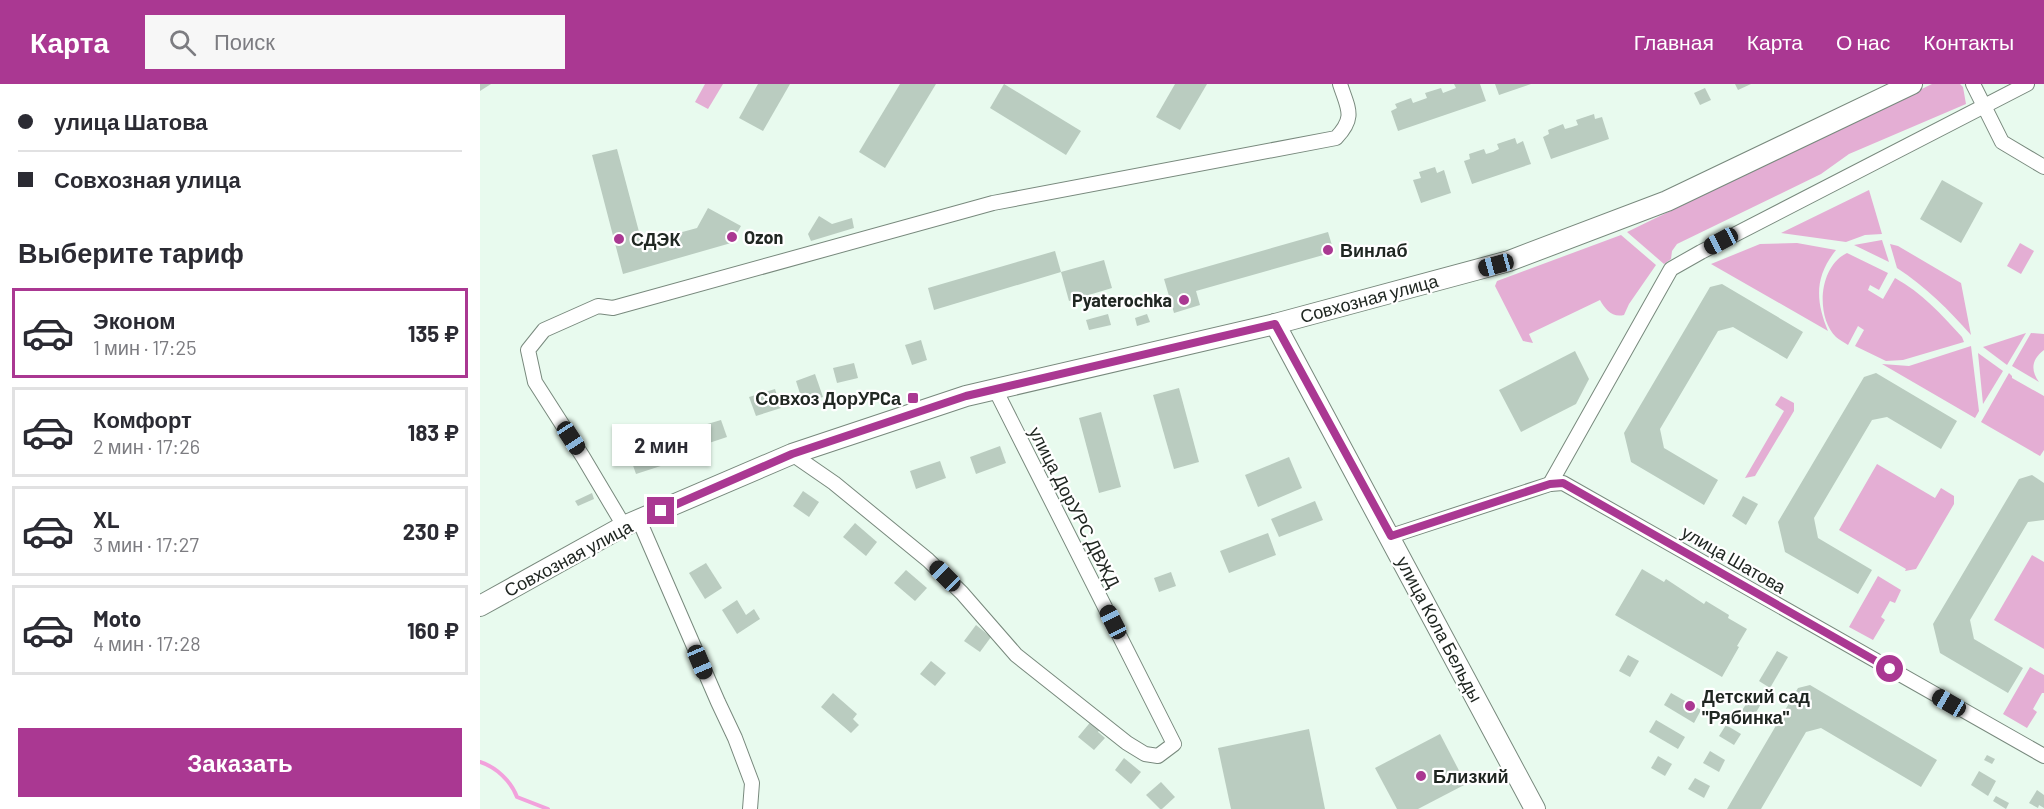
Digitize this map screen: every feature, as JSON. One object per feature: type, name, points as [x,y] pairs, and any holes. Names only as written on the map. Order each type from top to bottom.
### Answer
[{"type":"main road","name":"Совхозная улица","points":[[480,606],[632,523],[792,454],[966,396],[1275,324],[1509,261],[1667,201],[1912,84]]},
{"type":"main road","name":"улица Кола Бельды","points":[[1275,324],[1391,536],[1535,809]]},
{"type":"street","points":[[750,809],[752,783],[735,738],[632,523],[583,456],[535,382],[528,350],[544,330],[598,306],[613,308],[993,204],[1336,138],[1347,127],[1349,112],[1340,84]]},
{"type":"street","points":[[1973,84],[2002,142],[2044,167]]},
{"type":"street","points":[[1391,536],[1550,484],[1671,269],[2026,84]]},
{"type":"street","name":"улица ДорУРС ДВЖД","points":[[792,454],[834,483],[928,560],[962,593],[1016,655],[1127,743],[1145,754],[1158,756],[1174,744],[995,389]]},
{"type":"street","name":"улица Шатова","points":[[1550,484],[1563,483],[2044,756]]},
{"type":"shaded area","points":[[705,84],[723,84],[708,109],[695,102]]},
{"type":"shaded area","points":[[1932,84],[1960,84],[1963,87],[1966,104],[1849,154],[1821,174],[1677,244],[1672,251],[1671,259],[1664,264],[1627,232]]},
{"type":"shaded area","points":[[1869,190],[1882,234],[1865,235],[1846,242],[1781,233]]},
{"type":"shaded area","points":[[1621,235],[1656,265],[1624,315],[1612,314],[1600,300],[1529,334],[1533,343],[1523,341],[1495,286],[1497,281]]},
{"type":"shaded area","points":[[1882,240],[1889,262],[1854,245]]},
{"type":"shaded area","points":[[1797,243],[1836,250],[1824,269],[1819,289],[1821,309],[1828,331],[1711,264],[1760,244]]},
{"type":"shaded area","points":[[2020,243],[2034,251],[2021,274],[2007,266]]},
{"type":"shaded area","points":[[1890,244],[1898,246],[1961,283],[1971,335],[1937,299],[1897,268]]},
{"type":"shaded area","points":[[1847,253],[1888,273],[1879,290],[1870,285],[1868,290],[1883,299],[1895,278],[1931,304],[1964,342],[1903,360],[1886,361],[1855,346],[1864,330],[1858,326],[1848,345],[1837,338],[1829,328],[1825,317],[1823,292],[1831,269],[1838,259]]},
{"type":"shaded area","points":[[2026,333],[2007,365],[1983,347]]},
{"type":"shaded area","points":[[2031,333],[2044,334],[2044,350],[2037,357],[2033,369],[2039,382],[2012,366]]},
{"type":"shaded area","points":[[1971,346],[1979,411],[1975,418],[1882,364],[1909,366]]},
{"type":"shaded area","points":[[1978,353],[2003,371],[1983,404]]},
{"type":"shaded area","points":[[2009,373],[2012,378],[2044,396],[2044,450],[2040,456],[1981,422]]},
{"type":"shaded area","points":[[1781,396],[1794,403],[1794,411],[1755,476],[1745,478],[1784,411],[1775,405]]},
{"type":"shaded area","points":[[1877,464],[1935,498],[1941,488],[1954,496],[1954,504],[1916,569],[1905,571],[1906,569],[1839,530]]},
{"type":"shaded area","points":[[2032,555],[2044,562],[2044,649],[1994,620]]},
{"type":"shaded area","points":[[1878,576],[1901,590],[1895,603],[1890,601],[1881,617],[1885,620],[1873,640],[1849,627]]},
{"type":"shaded area","points":[[2030,667],[2044,675],[2044,693],[2033,709],[2037,712],[2027,728],[2003,714]]},
{"type":"building","points":[[480,84],[491,84],[480,91]]},
{"type":"building","points":[[758,84],[790,84],[763,131],[739,118]]},
{"type":"building","points":[[900,84],[936,84],[885,168],[859,152]]},
{"type":"building","points":[[1004,84],[1081,131],[1066,155],[990,108]]},
{"type":"building","points":[[1175,84],[1207,84],[1180,130],[1156,117]]},
{"type":"building","points":[[1454,84],[1480,84],[1486,101],[1398,131],[1391,111],[1397,108],[1395,104],[1411,98],[1413,103],[1427,98],[1425,93],[1441,88],[1443,93],[1456,88]]},
{"type":"building","points":[[1495,84],[1531,84],[1499,95]]},
{"type":"building","points":[[1735,84],[1751,84],[1738,90]]},
{"type":"building","points":[[1705,88],[1711,100],[1700,105],[1694,93]]},
{"type":"building","points":[[1594,114],[1595,119],[1602,117],[1609,139],[1551,159],[1543,137],[1549,134],[1548,130],[1563,124],[1565,129],[1578,125],[1576,120]]},
{"type":"building","points":[[1515,138],[1517,144],[1523,141],[1531,164],[1472,184],[1464,161],[1470,159],[1469,154],[1484,149],[1486,154],[1493,152],[1499,149],[1497,144]]},
{"type":"building","points":[[617,149],[642,243],[697,228],[708,208],[741,226],[731,243],[623,274],[592,155]]},
{"type":"building","points":[[1435,167],[1437,173],[1444,170],[1451,193],[1421,203],[1413,180],[1421,178],[1419,172]]},
{"type":"building","points":[[1942,180],[1983,203],[1961,243],[1920,219]]},
{"type":"building","points":[[819,216],[832,224],[852,218],[854,228],[811,241],[808,234]]},
{"type":"building","points":[[1328,232],[1334,252],[1196,291],[1200,305],[1174,313],[1164,279]]},
{"type":"building","points":[[1055,251],[1061,272],[934,310],[928,288]]},
{"type":"building","points":[[1104,260],[1112,288],[1069,301],[1061,272]]},
{"type":"building","points":[[1722,284],[1803,332],[1787,359],[1733,327],[1718,331],[1660,429],[1664,448],[1718,480],[1704,505],[1631,462],[1624,433],[1710,287]]},
{"type":"building","points":[[1108,314],[1111,325],[1089,330],[1086,320]]},
{"type":"building","points":[[1147,314],[1150,322],[1137,326],[1135,318]]},
{"type":"building","points":[[921,340],[927,360],[912,365],[905,345]]},
{"type":"building","points":[[1575,351],[1589,379],[1576,404],[1521,432],[1499,390]]},
{"type":"building","points":[[854,363],[858,378],[837,383],[833,368]]},
{"type":"building","points":[[1876,373],[1957,421],[1941,449],[1887,417],[1872,420],[1814,518],[1818,538],[1872,570],[1858,594],[1785,552],[1778,522],[1864,377]]},
{"type":"building","points":[[815,374],[823,397],[803,403],[796,381]]},
{"type":"building","points":[[1179,388],[1199,462],[1174,469],[1153,395]]},
{"type":"building","points":[[775,389],[781,408],[756,416],[749,397]]},
{"type":"building","points":[[1101,412],[1121,487],[1099,493],[1079,418]]},
{"type":"building","points":[[721,420],[727,437],[709,443],[704,425]]},
{"type":"building","points":[[663,442],[670,463],[636,474],[629,454],[643,449],[644,453],[651,450],[650,446]]},
{"type":"building","points":[[1000,446],[1006,463],[976,474],[970,457]]},
{"type":"building","points":[[1289,457],[1302,488],[1258,507],[1245,475]]},
{"type":"building","points":[[940,461],[946,478],[916,489],[910,471]]},
{"type":"building","points":[[2032,475],[2044,483],[2044,520],[2028,522],[1970,620],[1974,639],[2023,668],[2008,693],[1940,653],[1933,624],[2019,479]]},
{"type":"building","points":[[803,491],[819,502],[809,517],[793,506]]},
{"type":"building","points":[[592,493],[594,499],[578,506],[575,501]]},
{"type":"building","points":[[1743,496],[1758,504],[1746,525],[1732,516]]},
{"type":"building","points":[[1315,501],[1323,520],[1279,537],[1271,519]]},
{"type":"building","points":[[855,523],[877,542],[866,556],[843,537]]},
{"type":"building","points":[[1268,533],[1276,555],[1229,573],[1220,551]]},
{"type":"building","points":[[706,563],[722,588],[705,599],[689,573]]},
{"type":"building","points":[[1642,569],[1664,582],[1666,579],[1704,604],[1706,601],[1747,629],[1722,677],[1615,615]]},
{"type":"building","points":[[906,570],[927,588],[915,601],[894,583]]},
{"type":"building","points":[[1171,572],[1176,586],[1159,592],[1154,578]]},
{"type":"building","points":[[737,600],[746,615],[754,609],[760,619],[737,634],[722,610]]},
{"type":"building","points":[[976,625],[991,637],[980,652],[964,641]]},
{"type":"building","points":[[1777,651],[1788,657],[1770,688],[1759,681]]},
{"type":"building","points":[[1628,655],[1639,661],[1630,677],[1619,671]]},
{"type":"building","points":[[931,661],[946,673],[935,686],[920,674]]},
{"type":"building","points":[[1810,685],[1937,760],[1921,787],[1821,728],[1806,732],[1761,809],[1727,809],[1798,688]]},
{"type":"building","points":[[833,693],[857,714],[853,719],[859,725],[851,733],[821,707]]},
{"type":"building","points":[[1671,693],[1701,710],[1694,723],[1664,705]]},
{"type":"building","points":[[1750,698],[1761,704],[1752,719],[1741,712]]},
{"type":"building","points":[[1093,719],[1102,726],[1098,732],[1105,738],[1094,750],[1078,737]]},
{"type":"building","points":[[1656,720],[1685,737],[1678,749],[1649,732]]},
{"type":"building","points":[[1726,725],[1741,734],[1734,745],[1719,736]]},
{"type":"building","points":[[1309,729],[1325,809],[1231,809],[1218,748]]},
{"type":"building","name":"Близкий","points":[[1440,734],[1466,784],[1418,809],[1397,809],[1375,768]]},
{"type":"building","points":[[1710,751],[1725,760],[1719,772],[1703,763]]},
{"type":"building","points":[[1987,755],[1995,759],[1992,764],[1984,760]]},
{"type":"building","points":[[1658,756],[1672,764],[1665,776],[1651,768]]},
{"type":"building","points":[[1124,758],[1141,772],[1131,784],[1115,770]]},
{"type":"building","points":[[1979,771],[1996,781],[1988,796],[1971,785]]},
{"type":"building","points":[[1695,778],[1710,786],[1704,798],[1688,789]]},
{"type":"building","points":[[1161,782],[1175,797],[1160,809],[1146,795]]},
{"type":"building","points":[[2037,790],[2044,795],[2044,808],[2039,805],[2038,808],[2029,803]]},
{"type":"building","points":[[1996,796],[2009,803],[2006,809],[1993,801]]},
{"type":"waterway","points":[[480,762],[492,767],[502,775],[511,785],[517,797],[548,809]]},
{"type":"place","name":"Ozon","points":[[732,237]]},
{"type":"place","name":"СДЭК","points":[[619,239]]},
{"type":"place","name":"Винлаб","points":[[1328,250]]},
{"type":"place","name":"Pyaterochka","points":[[1184,300]]},
{"type":"place","name":"Совхоз ДорУPCа","points":[[913,398]]},
{"type":"place","name":"Детский сад \"Рябинка\"","points":[[1690,706]]},
{"type":"place","name":"Близкий","points":[[1421,776]]},
{"type":"route","points":[[661,511],[792,454],[966,396],[1275,324],[1391,536],[1550,484],[1563,483],[1890,669]]}]
